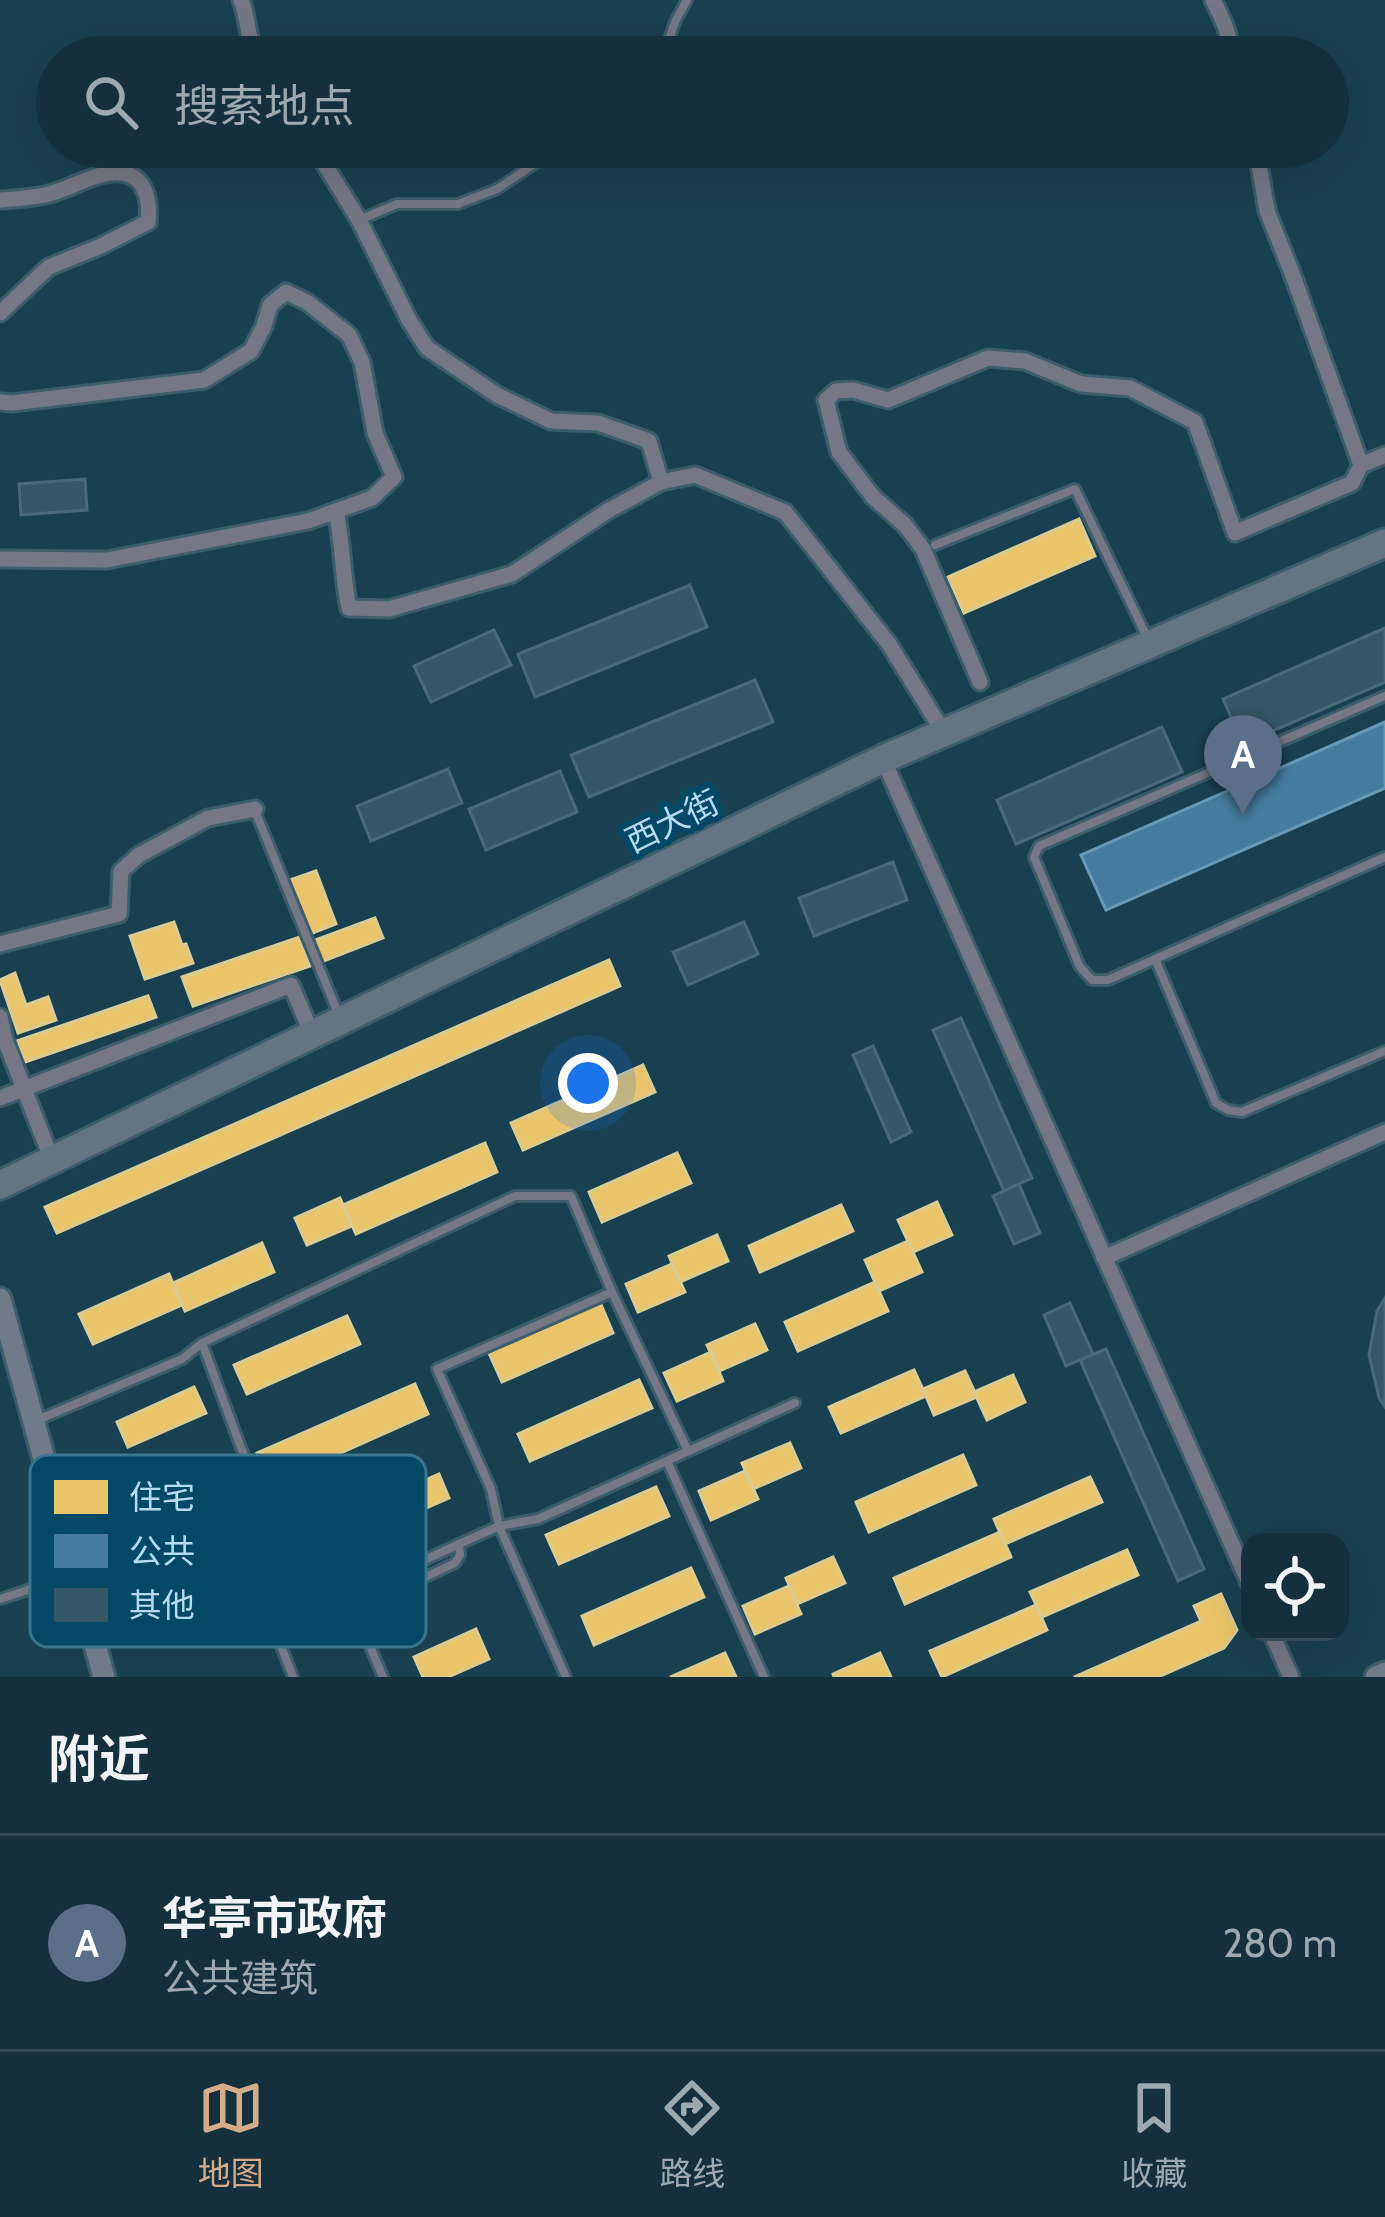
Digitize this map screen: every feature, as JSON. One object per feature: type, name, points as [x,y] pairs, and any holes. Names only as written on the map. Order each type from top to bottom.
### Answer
[{"type":"highway","name":"西大街","points":[[0,1185],[883,759],[1385,543]]},
{"type":"street","points":[[241,0],[248,36]]},
{"type":"street","points":[[1213,0],[1229,36]]},
{"type":"street","points":[[327,168],[428,348],[497,395],[551,421],[598,423],[649,441],[661,482]]},
{"type":"street","points":[[1260,168],[1267,211],[1361,465]]},
{"type":"street","points":[[0,200],[45,196],[105,174],[125,174],[143,185],[150,199],[148,222],[49,267],[0,313]]},
{"type":"street","points":[[0,402],[204,380],[251,351],[270,305],[286,292],[349,334],[362,362],[375,433],[394,477],[372,498],[308,521],[107,560],[0,559]]},
{"type":"street","points":[[980,682],[922,549],[839,452],[826,400],[836,391],[853,390],[888,400],[988,358],[1025,361],[1081,384],[1130,388],[1195,422],[1234,533],[1352,483],[1361,465],[1385,455]]},
{"type":"street","points":[[336,511],[349,608],[389,609],[512,574],[661,482],[695,476],[785,512],[889,644],[944,733]]},
{"type":"street","points":[[883,759],[1241,1565]]},
{"type":"street","points":[[0,944],[119,914],[121,872],[139,855],[208,818],[255,809]]},
{"type":"street","points":[[0,1098],[291,986],[312,1034]]},
{"type":"street","points":[[0,1017],[52,1160]]},
{"type":"street","points":[[1104,1258],[1385,1132]]},
{"type":"street","points":[[0,1299],[43,1455]]},
{"type":"street","points":[[1275,1641],[1291,1677]]},
{"type":"street","points":[[96,1647],[104,1677]]},
{"type":"street","points":[[1376,1677],[1385,1673]]},
{"type":"lane","points":[[670,36],[687,0]]},
{"type":"lane","points":[[359,220],[397,204],[458,204],[497,189],[528,168]]},
{"type":"lane","points":[[935,545],[1075,489],[1151,644]]},
{"type":"lane","points":[[1385,696],[1039,846],[1034,857],[1080,967],[1092,980],[1108,980],[1156,961],[1385,857]]},
{"type":"lane","points":[[255,809],[340,1020]]},
{"type":"lane","points":[[1156,961],[1216,1103],[1228,1110],[1242,1112],[1385,1051]]},
{"type":"lane","points":[[34,1421],[182,1359],[202,1343],[515,1196],[572,1196],[688,1451]]},
{"type":"lane","points":[[566,1677],[437,1369],[612,1292]]},
{"type":"lane","points":[[202,1343],[244,1455]]},
{"type":"lane","points":[[426,1559],[499,1526],[538,1519],[795,1403]]},
{"type":"lane","points":[[667,1461],[764,1677]]},
{"type":"lane","points":[[426,1577],[455,1563],[459,1544]]},
{"type":"lane","points":[[0,1599],[30,1590]]},
{"type":"lane","points":[[281,1647],[293,1677]]},
{"type":"lane","points":[[370,1647],[383,1677]]},
{"type":"building: 住宅","points":[[1079,519],[1095,556],[964,613],[948,577]]},
{"type":"building: 住宅","points":[[316,871],[336,924],[310,934],[290,880]]},
{"type":"building: 住宅","points":[[375,918],[383,938],[321,962],[313,941]]},
{"type":"building: 住宅","points":[[174,922],[193,963],[145,979],[130,936]]},
{"type":"building: 住宅","points":[[300,937],[310,966],[193,1006],[182,977]]},
{"type":"building: 住宅","points":[[609,960],[620,986],[57,1233],[45,1207]]},
{"type":"building: 住宅","points":[[15,973],[26,1005],[48,997],[56,1020],[18,1033],[0,980]]},
{"type":"building: 住宅","points":[[148,996],[156,1017],[25,1062],[17,1041]]},
{"type":"building: 住宅","points":[[643,1065],[655,1092],[523,1150],[511,1123]]},
{"type":"building: 住宅","points":[[485,1143],[497,1172],[356,1234],[343,1205]]},
{"type":"building: 住宅","points":[[677,1153],[691,1183],[602,1222],[589,1192]]},
{"type":"building: 住宅","points":[[340,1198],[352,1226],[307,1245],[295,1218]]},
{"type":"building: 住宅","points":[[937,1202],[952,1235],[913,1252],[898,1220]]},
{"type":"building: 住宅","points":[[841,1205],[853,1231],[760,1272],[749,1246]]},
{"type":"building: 住宅","points":[[717,1235],[728,1261],[680,1282],[669,1256]]},
{"type":"building: 住宅","points":[[908,1241],[922,1272],[879,1291],[865,1260]]},
{"type":"building: 住宅","points":[[262,1243],[274,1272],[185,1311],[173,1283]]},
{"type":"building: 住宅","points":[[672,1264],[685,1292],[638,1312],[626,1284]]},
{"type":"building: 住宅","points":[[169,1274],[182,1305],[93,1344],[79,1314]]},
{"type":"building: 住宅","points":[[875,1282],[888,1311],[798,1351],[785,1322]]},
{"type":"building: 住宅","points":[[600,1302],[613,1333],[502,1382],[488,1351]]},
{"type":"building: 住宅","points":[[347,1316],[360,1344],[247,1394],[234,1365]]},
{"type":"building: 住宅","points":[[755,1324],[767,1350],[719,1371],[707,1345]]},
{"type":"building: 住宅","points":[[711,1352],[723,1381],[677,1401],[664,1373]]},
{"type":"building: 住宅","points":[[914,1370],[926,1396],[841,1433],[829,1407]]},
{"type":"building: 住宅","points":[[965,1371],[977,1397],[934,1415],[923,1389]]},
{"type":"building: 住宅","points":[[1013,1375],[1025,1402],[987,1420],[974,1392]]},
{"type":"building: 住宅","points":[[639,1380],[652,1408],[530,1461],[518,1434]]},
{"type":"building: 住宅","points":[[415,1384],[428,1414],[336,1455],[257,1453]]},
{"type":"building: 住宅","points":[[194,1387],[206,1413],[128,1447],[117,1422]]},
{"type":"building: 住宅","points":[[790,1443],[801,1468],[753,1489],[742,1463]]},
{"type":"building: 住宅","points":[[963,1455],[976,1485],[869,1532],[856,1502]]},
{"type":"building: 住宅","points":[[745,1471],[758,1499],[711,1520],[699,1491]]},
{"type":"building: 住宅","points":[[439,1474],[449,1498],[426,1508],[426,1480]]},
{"type":"building: 住宅","points":[[1090,1477],[1102,1502],[1005,1544],[994,1519]]},
{"type":"building: 住宅","points":[[656,1487],[669,1516],[559,1564],[546,1535]]},
{"type":"building: 住宅","points":[[1000,1532],[1011,1557],[905,1604],[894,1578]]},
{"type":"building: 住宅","points":[[1127,1550],[1138,1575],[1042,1617],[1030,1592]]},
{"type":"building: 住宅","points":[[833,1557],[845,1583],[797,1604],[786,1578]]},
{"type":"building: 住宅","points":[[691,1568],[704,1597],[594,1645],[582,1616]]},
{"type":"building: 住宅","points":[[789,1586],[801,1614],[755,1634],[743,1606]]},
{"type":"building: 住宅","points":[[1221,1594],[1237,1630],[1224,1648],[1158,1677],[1074,1677],[1201,1621],[1194,1606]]},
{"type":"building: 住宅","points":[[1036,1605],[1047,1630],[942,1677],[930,1651]]},
{"type":"building: 住宅","points":[[476,1629],[489,1659],[448,1677],[423,1677],[414,1657]]},
{"type":"building: 住宅","points":[[725,1653],[736,1677],[670,1677]]},
{"type":"building: 住宅","points":[[880,1653],[891,1677],[834,1677],[833,1674]]},
{"type":"building: 公共","points":[[1385,722],[1385,788],[1106,910],[1081,855]]},
{"type":"building: 其他","points":[[85,479],[87,510],[21,515],[19,484]]},
{"type":"building: 其他","points":[[690,585],[707,627],[535,697],[518,654]]},
{"type":"building: 其他","points":[[1385,628],[1385,682],[1243,744],[1223,699]]},
{"type":"building: 其他","points":[[494,630],[511,665],[431,702],[414,666]]},
{"type":"building: 其他","points":[[755,680],[773,722],[589,797],[571,755]]},
{"type":"building: 其他","points":[[1162,727],[1182,772],[1016,844],[997,800]]},
{"type":"building: 其他","points":[[448,769],[462,803],[371,841],[357,806]]},
{"type":"building: 其他","points":[[560,771],[577,812],[486,850],[469,809]]},
{"type":"building: 其他","points":[[893,862],[907,900],[814,936],[799,898]]},
{"type":"building: 其他","points":[[744,922],[758,954],[688,985],[673,952]]},
{"type":"building: 其他","points":[[961,1018],[1032,1178],[1004,1191],[933,1030]]},
{"type":"building: 其他","points":[[873,1046],[911,1132],[891,1142],[853,1055]]},
{"type":"building: 其他","points":[[1019,1184],[1040,1233],[1014,1244],[993,1196]]},
{"type":"building: 其他","points":[[1385,1298],[1385,1407],[1369,1355],[1377,1311]]},
{"type":"building: 其他","points":[[1070,1303],[1093,1354],[1066,1366],[1044,1315]]},
{"type":"building: 其他","points":[[1106,1349],[1204,1569],[1178,1581],[1080,1360]]},
{"type":"place","name":"华亭市政府","points":[[1243,814]]}]
